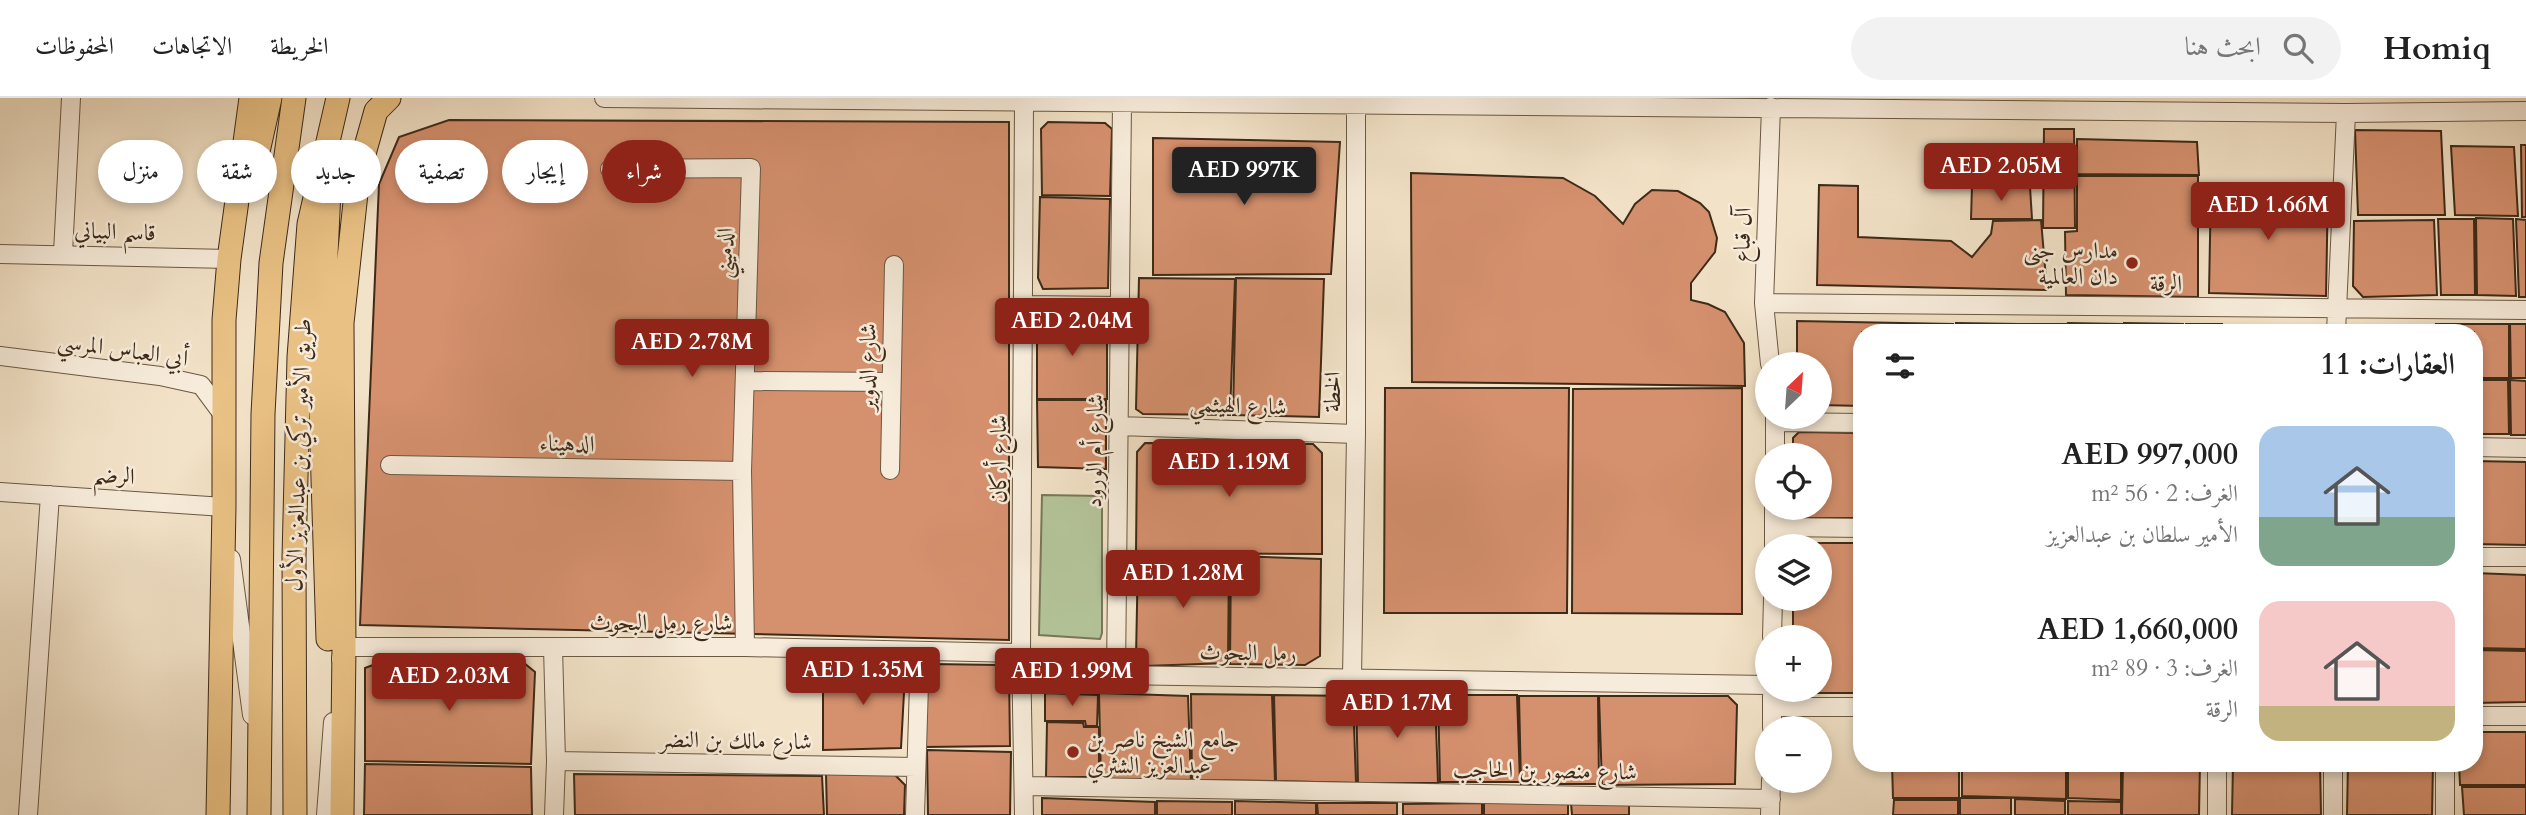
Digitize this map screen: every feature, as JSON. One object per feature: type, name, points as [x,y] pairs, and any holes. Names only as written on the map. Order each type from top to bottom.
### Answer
[{"type":"main road","points":[[218,815],[224,508],[224,320],[229,259],[251,98]]},
{"type":"main road","points":[[224,416],[237,276],[270,98]]},
{"type":"main road","name":"طريق الأمير تركي بن عبدالعزيز الأول","points":[[259,815],[264,414],[271,263],[295,98]]},
{"type":"main road","name":"طريق الأمير تركي بن عبدالعزيز الأول","points":[[295,815],[294,558],[299,357],[309,224],[338,98]]},
{"type":"main road","points":[[334,712],[329,654],[320,382],[327,201],[345,98]]},
{"type":"main road","points":[[368,140],[376,111],[389,98]]},
{"type":"main road","points":[[342,815],[342,323],[355,203]]},
{"type":"street","points":[[63,253],[71,98]]},
{"type":"street","points":[[366,140],[376,98]]},
{"type":"street","points":[[604,98],[2346,113],[2526,111]]},
{"type":"street","name":"شارع أركان","points":[[1024,103],[1021,662],[1024,815]]},
{"type":"street","name":"شارع أم الورود","points":[[1116,675],[1122,103]]},
{"type":"street","name":"الخطة","points":[[1352,678],[1356,434],[1356,106]]},
{"type":"street","name":"آل قباع","points":[[1769,352],[1764,303],[1771,107]]},
{"type":"street","points":[[2336,324],[2346,113]]},
{"type":"street","name":"الدميني","points":[[686,169],[751,169],[742,471],[745,647]]},
{"type":"street","name":"قاسم البياني","points":[[0,254],[63,253],[229,259]]},
{"type":"street","name":"شارع الدوير","points":[[890,470],[894,265]]},
{"type":"street","name":"الرقة","points":[[1764,303],[2526,310]]},
{"type":"street","points":[[1023,304],[1121,306]]},
{"type":"street","name":"أبي العباس المرسي","points":[[0,356],[160,376],[201,385],[224,416]]},
{"type":"street","points":[[745,381],[891,382]]},
{"type":"street","points":[[1832,422],[1853,423]]},
{"type":"street","name":"شارع الهيثمي","points":[[1119,426],[1356,434]]},
{"type":"street","points":[[2483,447],[2526,448]]},
{"type":"street","name":"الدهيناء","points":[[390,465],[742,471]]},
{"type":"street","name":"الرضم","points":[[0,492],[224,508]]},
{"type":"street","points":[[28,815],[50,495]]},
{"type":"street","points":[[224,508],[260,772]]},
{"type":"street","points":[[1774,520],[1774,534]]},
{"type":"street","points":[[1774,527],[1853,528]]},
{"type":"street","points":[[2483,556],[2526,557]]},
{"type":"street","points":[[326,815],[334,712],[344,647]]},
{"type":"street","name":"شارع رمل البحوث","points":[[344,647],[745,647],[920,651],[1021,662]]},
{"type":"street","points":[[553,647],[556,761],[554,815]]},
{"type":"street","points":[[915,815],[920,651]]},
{"type":"street","name":"رمل البحوث","points":[[1021,662],[1116,675],[1755,685]]},
{"type":"street","points":[[1808,702],[1853,707]]},
{"type":"street","points":[[2483,716],[2526,716]]},
{"type":"street","name":"شارع مالك بن النضر","points":[[556,761],[916,767]]},
{"type":"street","points":[[2217,772],[2217,815]]},
{"type":"street","points":[[2333,772],[2333,815]]},
{"type":"street","points":[[2445,772],[2445,815]]},
{"type":"street","name":"شارع منصور بن الحاجب","points":[[1024,786],[1771,798]]},
{"type":"green space","points":[[1042,495],[1102,496],[1100,639],[1039,635]]},
{"type":"building","points":[[449,120],[1009,122],[1009,640],[360,625],[381,179],[395,146],[395,203],[488,203],[488,140],[398,140],[399,137]]},
{"type":"building","points":[[1048,122],[1105,123],[1112,129],[1110,196],[1042,195],[1041,129]]},
{"type":"building","points":[[2044,129],[2074,129],[2075,228],[2043,228]]},
{"type":"building","points":[[2355,130],[2441,131],[2445,215],[2358,215]]},
{"type":"building","points":[[1153,138],[1340,142],[1331,274],[1153,275]]},
{"type":"building","points":[[2077,139],[2197,142],[2199,175],[2077,174]]},
{"type":"building","points":[[2521,145],[2526,145],[2526,217],[2522,217]]},
{"type":"building","points":[[2451,146],[2514,147],[2518,216],[2455,215]]},
{"type":"building","points":[[1411,173],[1563,178],[1595,196],[1623,224],[1635,204],[1652,190],[1678,191],[1700,203],[1709,212],[1717,238],[1715,252],[1691,283],[1691,300],[1725,312],[1744,343],[1745,386],[1412,382]]},
{"type":"building","name":"مدارس جنى دان العالمية","points":[[2077,176],[2198,176],[2198,297],[2066,295],[2065,232],[2077,231]]},
{"type":"building","points":[[1819,185],[1858,186],[1858,237],[1951,241],[1972,257],[1991,234],[1993,221],[2041,220],[2047,290],[1817,285]]},
{"type":"building","points":[[2211,185],[2262,185],[2263,203],[2288,202],[2290,187],[2328,188],[2326,296],[2209,293]]},
{"type":"building","points":[[1972,186],[2030,187],[2032,219],[1971,219]]},
{"type":"building","points":[[1040,197],[1110,199],[1108,288],[1043,289],[1038,278]]},
{"type":"building","points":[[2476,218],[2513,219],[2516,296],[2477,295]]},
{"type":"building","points":[[2438,219],[2474,219],[2475,295],[2441,295]]},
{"type":"building","points":[[2516,219],[2526,220],[2526,297],[2519,297]]},
{"type":"building","points":[[2434,220],[2437,295],[2363,297],[2353,286],[2354,221]]},
{"type":"building","points":[[1139,278],[1235,279],[1230,415],[1143,414],[1136,409]]},
{"type":"building","points":[[1236,278],[1324,279],[1319,417],[1233,415]]},
{"type":"building","points":[[1043,317],[1098,317],[1107,324],[1107,399],[1037,399],[1037,320]]},
{"type":"building","points":[[1797,321],[1953,324],[1853,324],[1853,406],[1832,405],[1832,352],[1797,352]]},
{"type":"building","points":[[2483,324],[2509,324],[2509,378],[2483,378]]},
{"type":"building","points":[[2510,324],[2526,324],[2526,378],[2511,378]]},
{"type":"building","points":[[2483,380],[2508,380],[2509,434],[2483,434]]},
{"type":"building","points":[[2510,380],[2526,381],[2526,435],[2511,435]]},
{"type":"building","points":[[1385,388],[1569,388],[1567,613],[1384,613]]},
{"type":"building","points":[[1742,388],[1742,614],[1572,613],[1573,389]]},
{"type":"building","points":[[1037,400],[1106,400],[1106,469],[1038,467]]},
{"type":"building","points":[[1799,432],[1853,433],[1853,518],[1832,518],[1832,443],[1793,443],[1793,438]]},
{"type":"building","points":[[1145,443],[1313,444],[1322,453],[1322,554],[1136,553],[1137,452]]},
{"type":"building","points":[[2483,461],[2526,462],[2526,545],[2483,544]]},
{"type":"building","points":[[1832,543],[1853,543],[1853,693],[1832,693],[1832,625],[1793,625],[1793,611],[1832,611]]},
{"type":"building","points":[[1138,555],[1229,556],[1228,663],[1145,666],[1136,658]]},
{"type":"building","points":[[1231,556],[1321,559],[1320,656],[1305,665],[1230,664]]},
{"type":"building","points":[[2483,573],[2526,575],[2526,649],[2483,648]]},
{"type":"building","points":[[2483,650],[2526,651],[2526,702],[2483,703]]},
{"type":"building","points":[[381,662],[524,663],[535,672],[531,764],[365,761],[365,668]]},
{"type":"building","points":[[823,664],[898,667],[905,674],[901,748],[823,750]]},
{"type":"building","points":[[931,664],[1000,665],[1009,672],[1010,746],[923,747],[924,672]]},
{"type":"building","points":[[1045,693],[1098,695],[1097,726],[1086,726],[1085,721],[1045,721]]},
{"type":"building","points":[[1099,693],[1188,696],[1191,782],[1101,780]]},
{"type":"building","points":[[1191,694],[1272,695],[1275,781],[1192,780]]},
{"type":"building","points":[[1274,695],[1353,696],[1356,783],[1276,781]]},
{"type":"building","points":[[1438,695],[1517,695],[1520,782],[1440,782]]},
{"type":"building","points":[[1356,696],[1435,696],[1438,783],[1358,783]]},
{"type":"building","points":[[1519,696],[1598,696],[1599,784],[1521,784]]},
{"type":"building","points":[[1599,696],[1728,696],[1737,705],[1735,784],[1602,785]]},
{"type":"building","name":"جامع الشيخ ناصر بن عبدالعزيز الشثري","points":[[1047,722],[1083,723],[1084,727],[1099,727],[1099,777],[1046,777]]},
{"type":"building","points":[[2483,732],[2526,732],[2526,785],[2460,785],[2459,772],[2483,772]]},
{"type":"building","points":[[927,750],[1011,752],[1010,815],[928,815]]},
{"type":"building","points":[[365,764],[531,767],[532,815],[364,815]]},
{"type":"building","points":[[1892,772],[1959,772],[1959,798],[1893,798]]},
{"type":"building","points":[[1962,772],[2066,772],[2066,799],[1962,796]]},
{"type":"building","points":[[2068,772],[2121,772],[2121,800],[2068,798]]},
{"type":"building","points":[[2123,772],[2200,772],[2199,815],[2122,815]]},
{"type":"building","points":[[2233,772],[2320,772],[2321,815],[2232,815]]},
{"type":"building","points":[[2348,772],[2433,772],[2432,815],[2347,815]]},
{"type":"building","points":[[574,774],[822,776],[824,815],[575,815]]},
{"type":"building","points":[[826,774],[894,774],[905,785],[904,815],[827,815]]},
{"type":"building","points":[[2462,787],[2526,787],[2526,815],[2464,815]]},
{"type":"building","points":[[1042,798],[1155,802],[1155,815],[1042,815]]},
{"type":"building","points":[[1960,798],[2011,798],[2011,815],[1960,815]]},
{"type":"building","points":[[2015,799],[2065,801],[2065,815],[2015,815]]},
{"type":"building","points":[[1894,800],[1958,800],[1958,815],[1893,815]]},
{"type":"building","points":[[1157,801],[1232,802],[1232,815],[1157,815]]},
{"type":"building","points":[[1235,801],[1316,803],[1316,815],[1235,815]]},
{"type":"building","points":[[2068,801],[2121,802],[2121,815],[2068,815]]},
{"type":"building","points":[[1484,802],[1568,804],[1568,815],[1484,815]]},
{"type":"building","points":[[1317,803],[1397,803],[1397,815],[1318,815]]},
{"type":"building","points":[[1482,803],[1482,815],[1403,815],[1403,804]]},
{"type":"building","points":[[1571,803],[1629,803],[1629,815],[1572,815]]},
{"type":"place","name":"مدارس جنى دان العالمية","points":[[2132,263]]},
{"type":"place","name":"جامع الشيخ ناصر بن عبدالعزيز الشثري","points":[[1073,752]]}]
